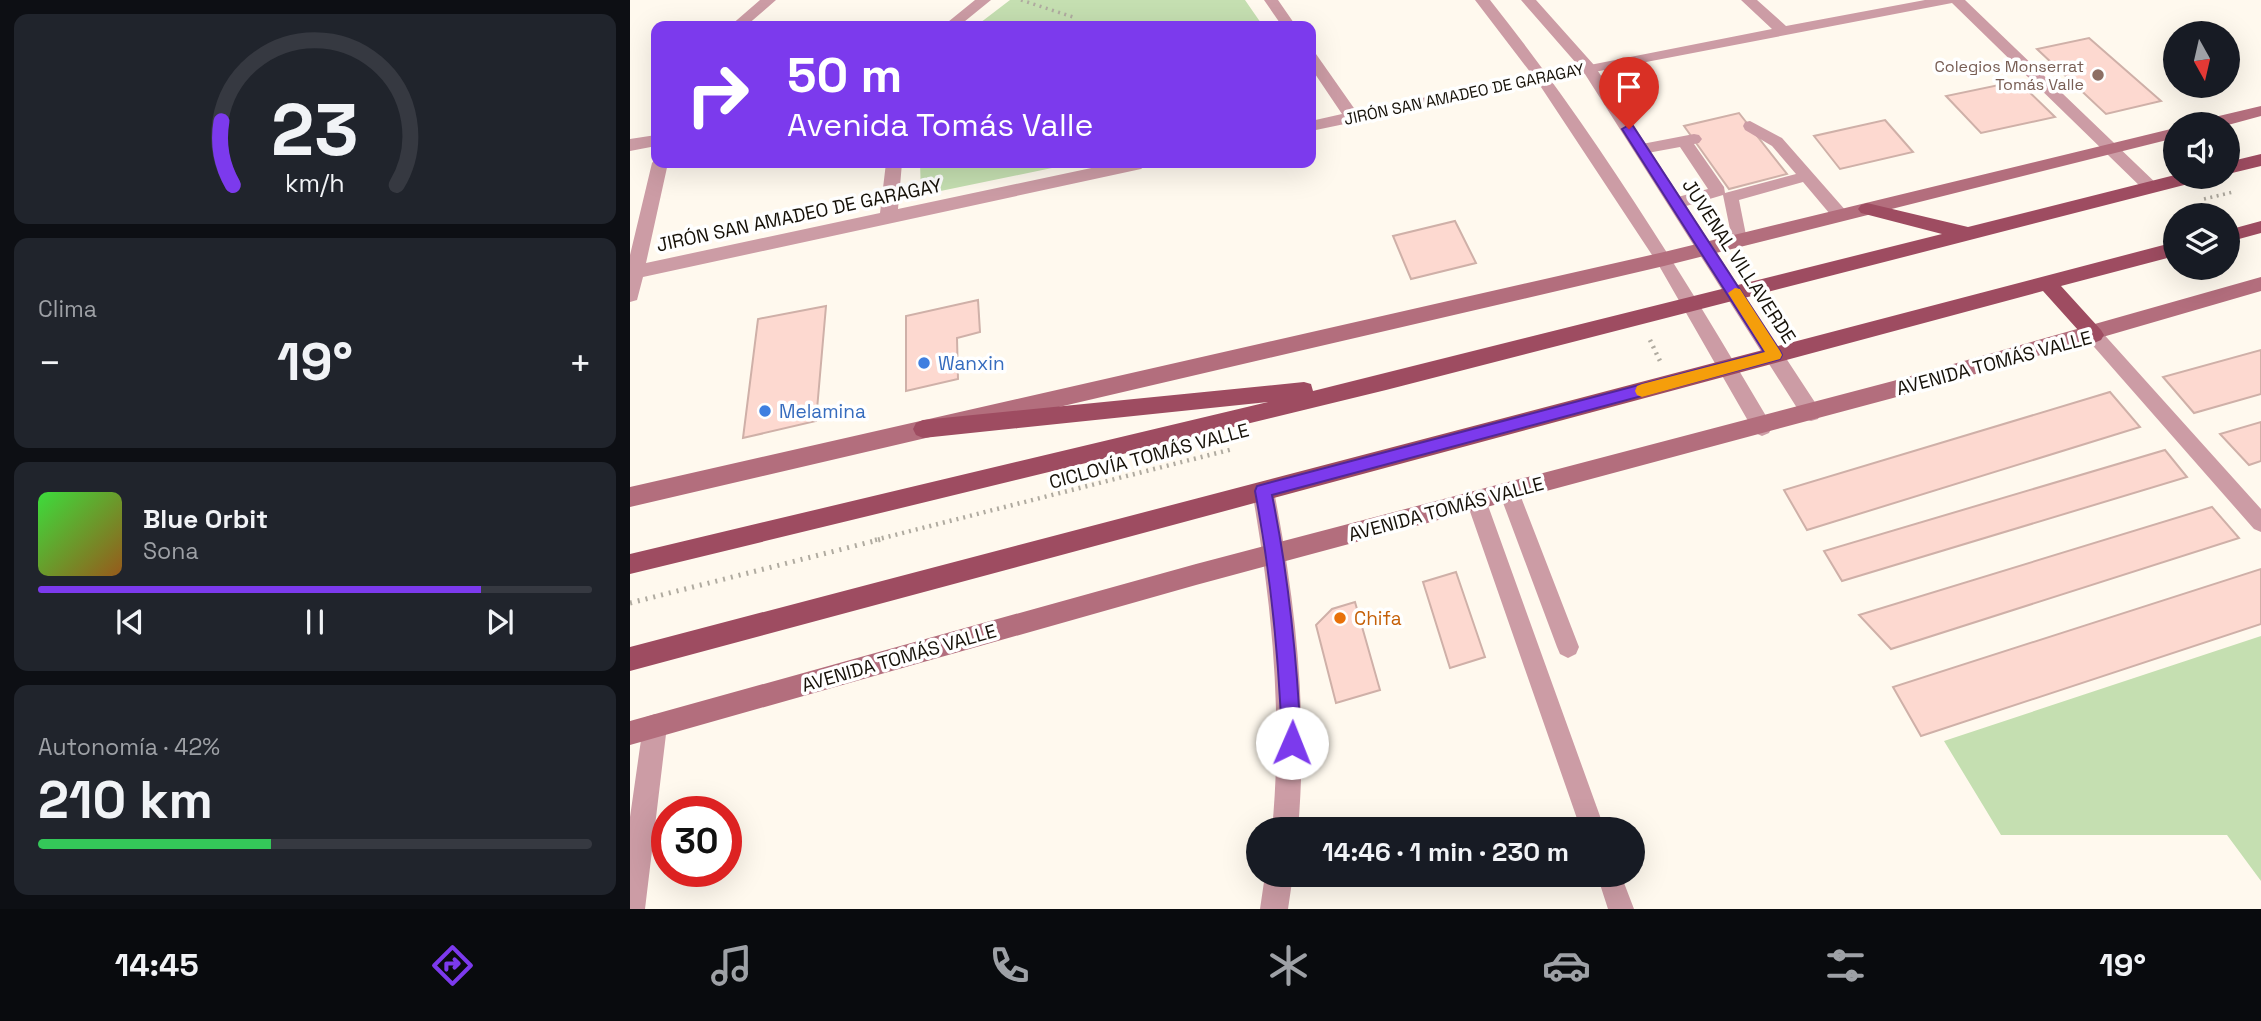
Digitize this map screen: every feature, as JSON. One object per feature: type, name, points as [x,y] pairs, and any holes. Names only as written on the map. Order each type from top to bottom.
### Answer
[{"type":"main road","points":[[2240,116],[2261,111]]},
{"type":"main road","points":[[630,497],[1664,259],[2163,135]]},
{"type":"main road","points":[[2240,165],[2261,160]]},
{"type":"main road","points":[[630,564],[1386,382],[2163,184]]},
{"type":"main road","points":[[1867,209],[1967,234]]},
{"type":"main road","points":[[2240,233],[2261,227]]},
{"type":"main road","points":[[630,659],[2163,252]]},
{"type":"main road","points":[[2047,283],[2094,335]]},
{"type":"main road","name":"AVENIDA TOMÁS VALLE","points":[[643,729],[1275,553],[1762,427],[2094,335],[2261,284]]},
{"type":"main road","points":[[923,429],[1386,382]]},
{"type":"street","points":[[743,21],[769,0]]},
{"type":"street","points":[[957,21],[985,0]]},
{"type":"street","points":[[1271,0],[1286,21]]},
{"type":"street","points":[[1482,0],[1544,77],[1664,259],[1762,427]]},
{"type":"street","name":"JUVENAL VILLAVERDE","points":[[1528,0],[1589,68],[1811,413]]},
{"type":"street","points":[[1748,0],[1783,31]]},
{"type":"street","name":"JIRÓN SAN AMADEO DE GARAGAY","points":[[1316,125],[1589,68],[1948,0]]},
{"type":"street","points":[[1957,0],[2151,187]]},
{"type":"street","points":[[1316,64],[1352,117]]},
{"type":"street","points":[[630,145],[651,142]]},
{"type":"street","points":[[630,295],[659,168]]},
{"type":"street","points":[[888,217],[893,168]]},
{"type":"street","name":"JIRÓN SAN AMADEO DE GARAGAY","points":[[633,273],[1118,168]]},
{"type":"street","points":[[1263,491],[1275,553],[1293,718],[1286,817]]},
{"type":"street","points":[[631,909],[643,729]]},
{"type":"street","points":[[1274,909],[1277,887]]},
{"type":"lane","points":[[1750,126],[1777,142],[1841,216]]},
{"type":"lane","points":[[1642,149],[1689,140],[1724,194],[1739,240]]},
{"type":"lane","points":[[1676,203],[1807,176]]},
{"type":"lane","points":[[2094,335],[2261,523]]},
{"type":"lane","points":[[1509,492],[1568,647]]},
{"type":"lane","points":[[1476,500],[1588,817]]},
{"type":"lane","points":[[1613,887],[1621,909]]},
{"type":"path","points":[[1021,0],[1073,17]]},
{"type":"path","points":[[1637,344],[1662,337]]},
{"type":"path","name":"CICLOVÍA TOMÁS VALLE","points":[[630,603],[1238,447]]},
{"type":"green space","points":[[1010,0],[1245,0],[1260,21],[983,21]]},
{"type":"green space","points":[[920,168],[1052,168],[926,194],[921,192]]},
{"type":"green space","points":[[2261,636],[2261,881],[2227,835],[2001,835],[1944,741]]},
{"type":"building","name":"Colegios Monserrat Tomás Valle","points":[[2089,38],[2161,101],[2106,114],[2037,49]]},
{"type":"building","name":"Colegios Monserrat Tomás Valle","points":[[2018,81],[2055,117],[1981,133],[1946,96]]},
{"type":"building","points":[[1739,113],[1787,174],[1729,189],[1684,126]]},
{"type":"building","points":[[1885,120],[1913,152],[1840,169],[1814,136]]},
{"type":"building","points":[[1455,221],[1476,263],[1411,279],[1393,236]]},
{"type":"building","points":[[978,300],[980,332],[957,338],[958,379],[906,391],[906,316]]},
{"type":"building","points":[[826,306],[816,421],[743,438],[758,319]]},
{"type":"building","points":[[2261,350],[2261,394],[2194,413],[2163,377]]},
{"type":"building","points":[[2110,392],[2140,427],[1807,530],[1784,490]]},
{"type":"building","points":[[2261,422],[2261,461],[2249,465],[2220,434]]},
{"type":"building","points":[[2165,450],[2187,477],[1842,581],[1824,551]]},
{"type":"building","points":[[2212,507],[2239,538],[1891,649],[1859,615]]},
{"type":"building","points":[[2261,569],[2261,624],[1921,736],[1893,687]]},
{"type":"building","points":[[1456,572],[1485,657],[1450,668],[1423,582]]},
{"type":"building","points":[[1355,602],[1380,690],[1336,703],[1316,625],[1332,609]]},
{"type":"slow traffic","points":[[1642,391],[1774,355],[1735,293]]},
{"type":"place","name":"Colegios Monserrat Tomás Valle","points":[[2098,75]]},
{"type":"place","name":"Wanxin","points":[[924,363]]},
{"type":"place","name":"Melamina","points":[[765,411]]},
{"type":"place","name":"Chifa","points":[[1340,618]]},
{"type":"route","points":[[1292,743],[1293,718],[1288,656],[1275,553],[1263,491],[1774,355],[1629,129]]}]
